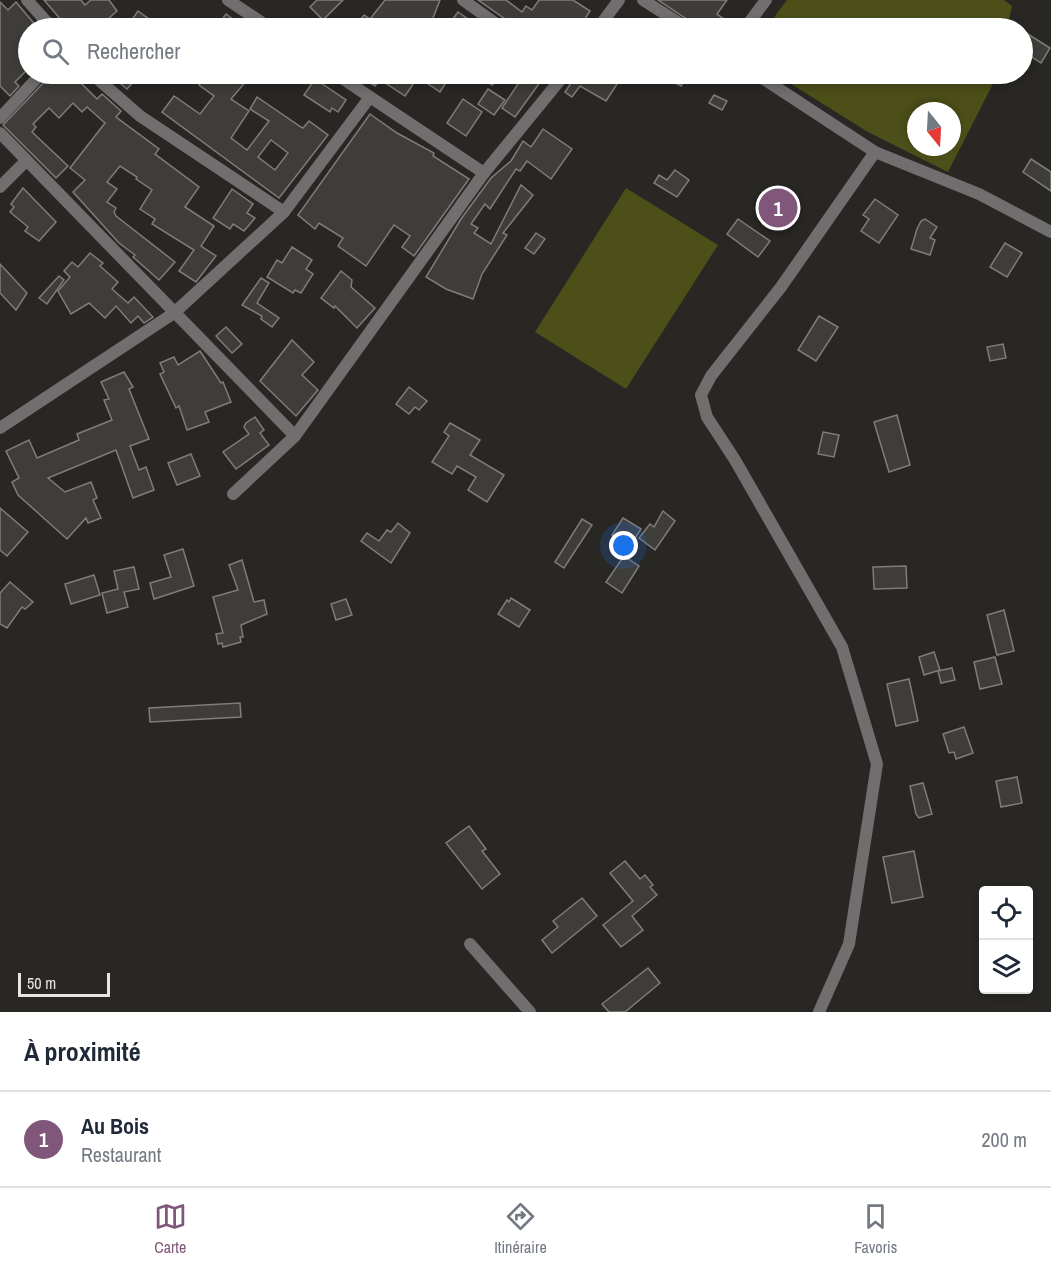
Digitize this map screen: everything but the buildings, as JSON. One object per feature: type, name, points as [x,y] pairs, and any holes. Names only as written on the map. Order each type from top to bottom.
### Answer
[{"type":"street","points":[[27,0],[43,18]]},
{"type":"street","points":[[228,0],[255,18]]},
{"type":"street","points":[[463,0],[488,18]]},
{"type":"street","points":[[643,0],[671,18]]},
{"type":"street","points":[[753,18],[766,0]]},
{"type":"street","points":[[603,18],[612,2]]},
{"type":"street","points":[[0,118],[32,84]]},
{"type":"street","points":[[103,84],[140,116],[284,213]]},
{"type":"street","points":[[351,84],[484,173]]},
{"type":"street","points":[[233,494],[295,436],[484,173],[557,84]]},
{"type":"street","points":[[771,84],[875,152],[979,194],[1051,232]]},
{"type":"street","points":[[0,428],[174,313],[284,213],[370,97]]},
{"type":"street","points":[[0,133],[295,436]]},
{"type":"street","points":[[819,1012],[849,944],[877,764],[842,647],[735,460],[707,417],[701,395],[711,376],[781,287],[875,152]]},
{"type":"street","points":[[0,187],[27,161]]},
{"type":"street","points":[[470,944],[530,1012]]},
{"type":"green space","points":[[787,0],[1004,0],[1012,6],[1009,18],[774,18]]},
{"type":"green space","points":[[791,84],[993,84],[961,147],[961,102],[907,102],[907,152],[868,132]]},
{"type":"green space","points":[[916,156],[956,156],[948,172]]},
{"type":"green space","points":[[626,188],[718,245],[626,389],[535,332]]},
{"type":"place","name":"Au Bois","points":[[778,208]]}]
